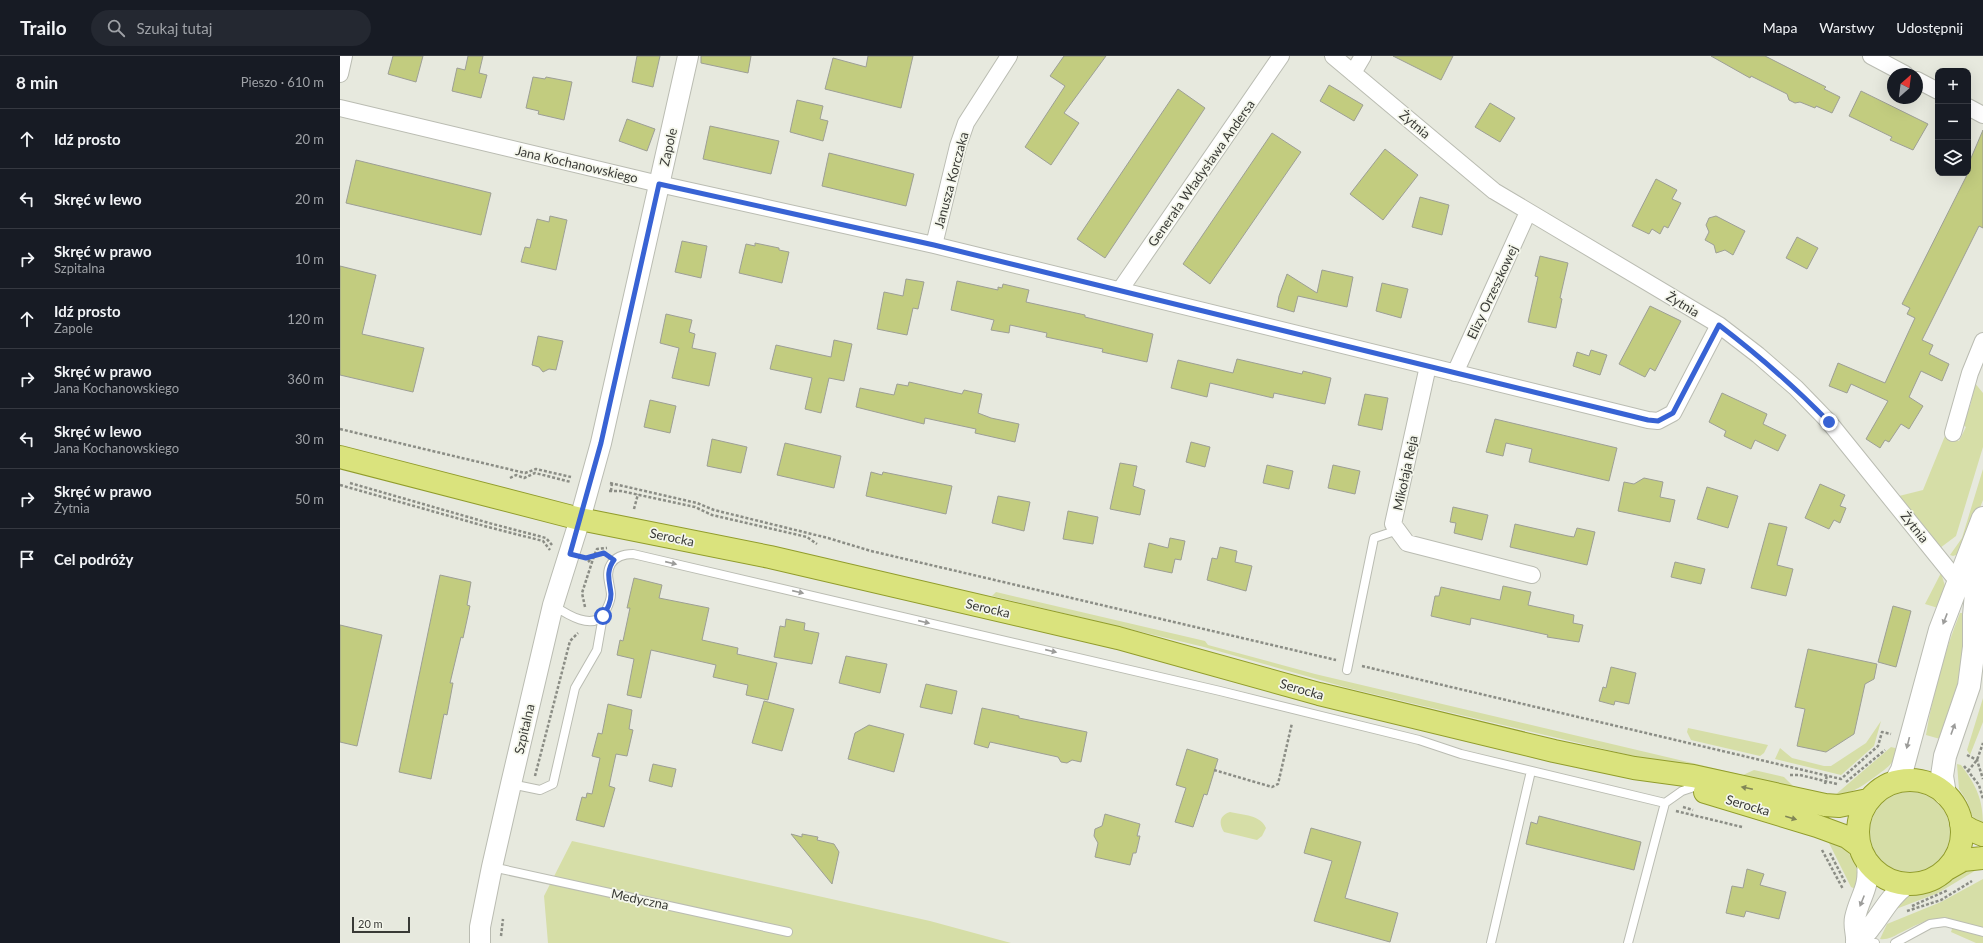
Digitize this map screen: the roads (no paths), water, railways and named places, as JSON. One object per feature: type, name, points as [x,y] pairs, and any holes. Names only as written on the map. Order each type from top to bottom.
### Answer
[{"type":"main road","name":"Serocka","points":[[340,457],[580,518],[770,557],[1118,638],[1319,694],[1634,768],[1693,776],[1825,805],[1839,806],[1868,800]]},
{"type":"main road","points":[[1896,781],[1902,770],[1940,630],[1983,518]]},
{"type":"main road","points":[[1945,794],[1942,776],[1945,756],[1969,686],[1974,647],[1974,615],[1978,572],[1983,553]]},
{"type":"main road","name":"Serocka","points":[[1634,768],[1691,788],[1817,826],[1847,837],[1863,855]]},
{"type":"main road","points":[[1947,869],[1956,856],[1961,842],[1962,824],[1956,808],[1945,794],[1931,784],[1914,780],[1896,781],[1880,788],[1868,800],[1860,814],[1857,830],[1863,855],[1878,874],[1892,881],[1907,884],[1921,883],[1934,878],[1963,860],[1983,858]]},
{"type":"main road","points":[[1962,824],[1970,830],[1983,835]]},
{"type":"street","points":[[340,74],[344,56]]},
{"type":"street","name":"Zapole","points":[[580,518],[601,443],[688,56]]},
{"type":"street","name":"Janusza Korczaka","points":[[934,245],[958,146],[966,123],[1009,56]]},
{"type":"street","name":"Generała Władysława Andersa","points":[[1120,290],[1282,56]]},
{"type":"street","name":"Żytnia","points":[[1333,56],[1494,191],[1719,325],[1780,374],[1829,422],[1959,582],[1966,592],[1974,615]]},
{"type":"street","points":[[1353,73],[1363,56]]},
{"type":"street","points":[[1871,56],[1894,68]]},
{"type":"street","points":[[1923,83],[1935,89]]},
{"type":"street","name":"Jana Kochanowskiego","points":[[340,108],[659,184],[934,245],[1658,421],[1673,413],[1719,325]]},
{"type":"street","points":[[1971,109],[1983,115]]},
{"type":"street","name":"Elizy Orzeszkowej","points":[[1455,372],[1528,212]]},
{"type":"street","points":[[1953,433],[1970,373],[1983,341]]},
{"type":"street","name":"Mikołaja Reja","points":[[1428,366],[1393,524],[1407,543],[1532,575]]},
{"type":"street","name":"Szpitalna","points":[[480,943],[480,927],[511,784],[553,606],[580,518]]},
{"type":"street","points":[[1863,855],[1869,878],[1855,917],[1854,926],[1863,942]]},
{"type":"street","points":[[1863,942],[1889,900],[1897,891],[1907,884]]},
{"type":"lane","points":[[1347,666],[1374,538],[1398,530]]},
{"type":"lane","points":[[511,784],[540,790],[553,784],[575,688],[597,650],[603,616],[609,604],[611,594],[608,573],[617,559],[633,554],[1212,689],[1419,740],[1462,754],[1665,803]]},
{"type":"lane","points":[[553,606],[570,616],[581,620],[594,621],[603,616]]},
{"type":"lane","points":[[1491,943],[1531,771]]},
{"type":"lane","points":[[1628,943],[1665,803],[1682,791],[1691,788]]},
{"type":"lane","name":"Medyczna","points":[[492,867],[788,932]]},
{"type":"lane","points":[[1895,943],[1930,924],[1945,922],[1983,932]]}]
